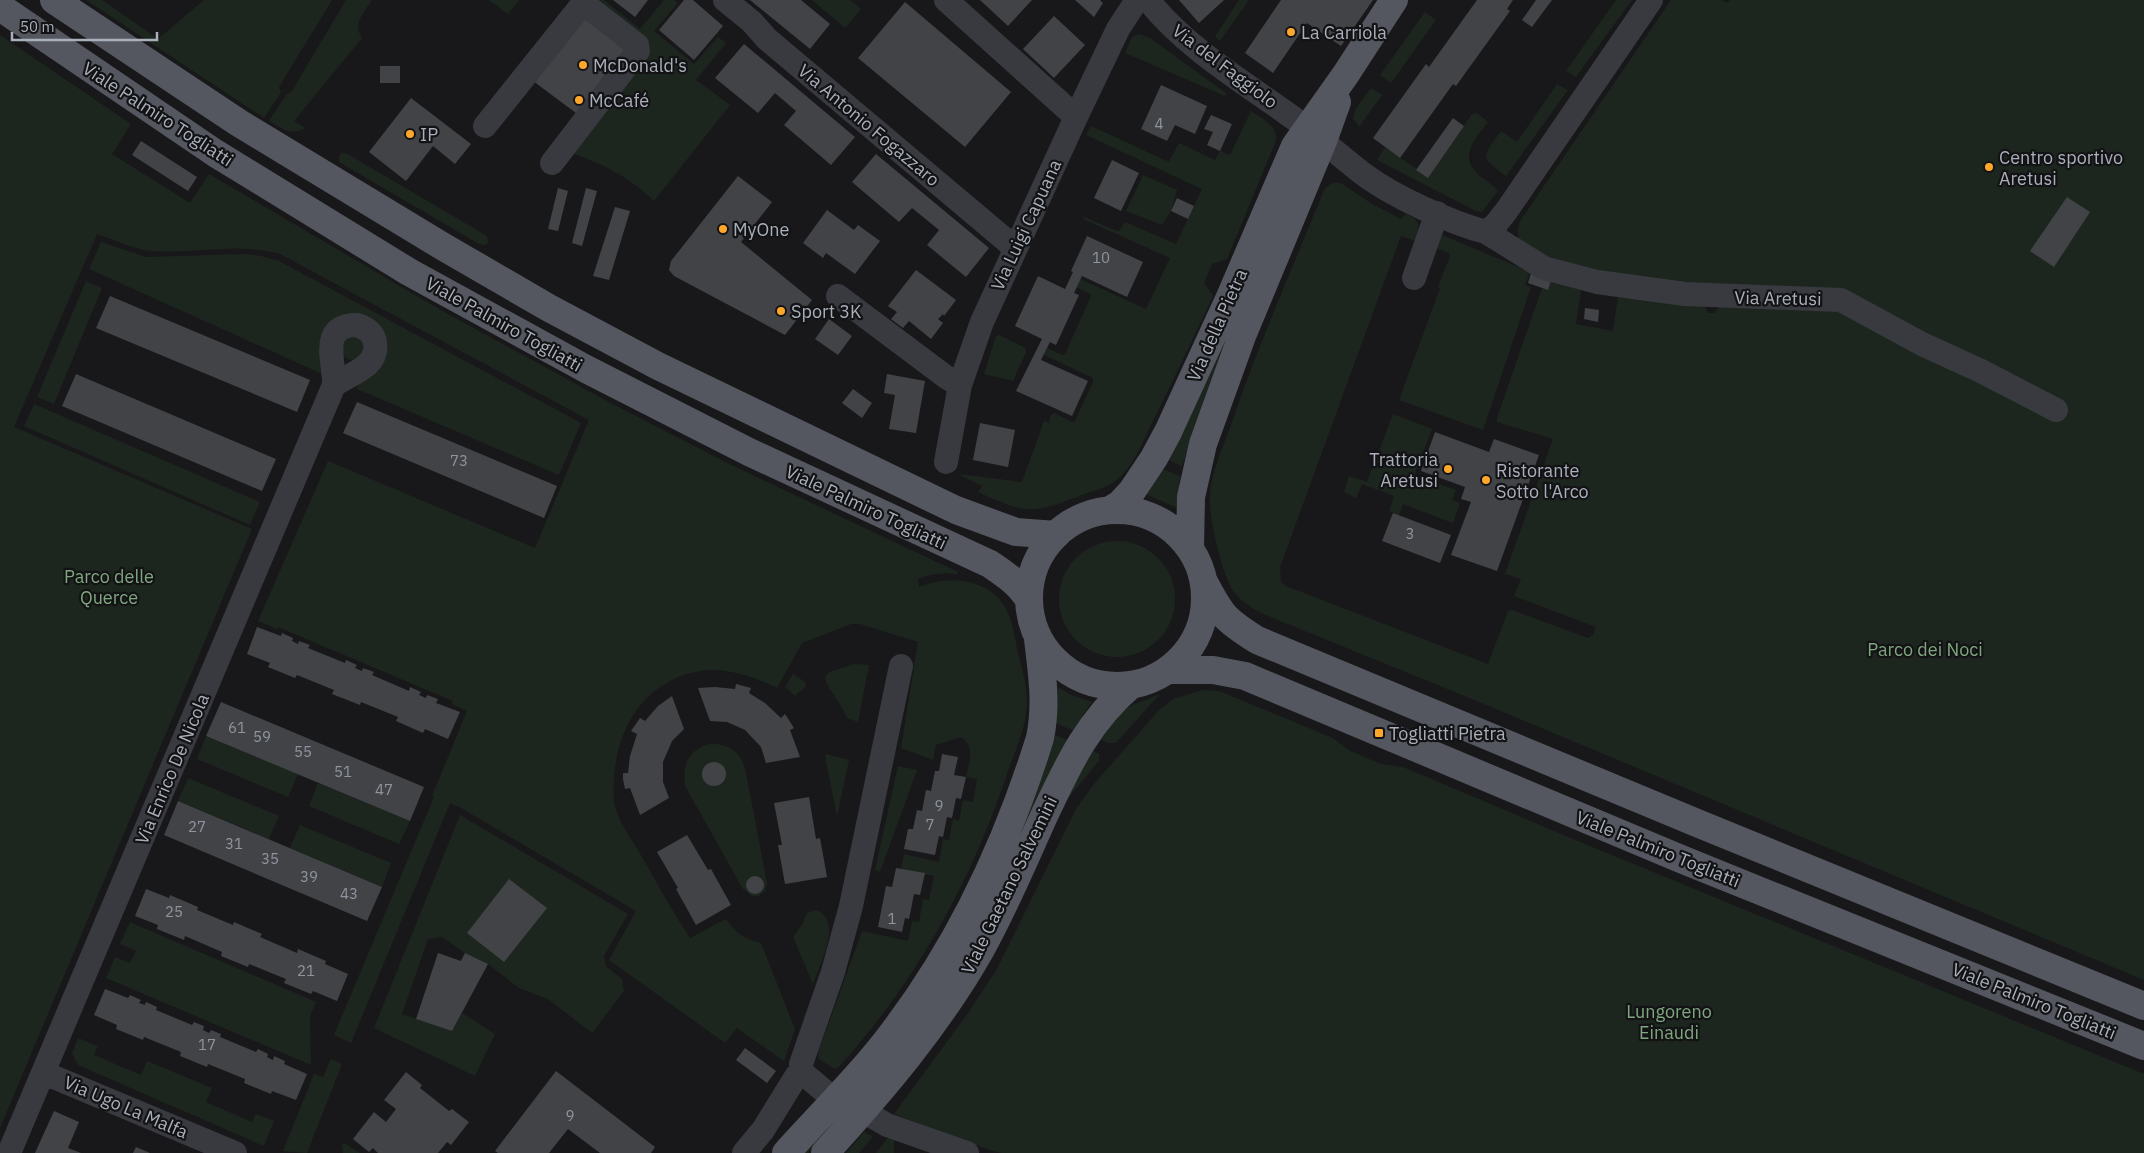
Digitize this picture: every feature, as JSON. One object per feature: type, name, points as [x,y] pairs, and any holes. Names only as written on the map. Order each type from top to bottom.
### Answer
[{"type":"main road","name":"Viale Palmiro Togliatti","points":[[54,0],[161,72],[292,156],[574,322],[658,366],[956,510],[1016,532],[1056,535]]},
{"type":"main road","name":"Via della Pietra","points":[[1190,548],[1191,497],[1203,444],[1315,135],[1346,74],[1394,0]]},
{"type":"main road","name":"Viale Palmiro Togliatti","points":[[0,7],[215,153],[409,272],[586,369],[749,452],[990,564],[1023,589],[1029,600]]},
{"type":"main road","name":"Via della Pietra","points":[[1110,510],[1120,504],[1132,491],[1154,458],[1226,307],[1292,152],[1315,135]]},
{"type":"main road","points":[[1204,582],[1205,606],[1200,631],[1187,652],[1170,670],[1158,677],[1131,685],[1115,687],[1099,685],[1076,677],[1057,663],[1038,639],[1033,628],[1029,585],[1042,553],[1056,535],[1080,518],[1110,510],[1129,511],[1159,521],[1172,529],[1190,548],[1200,567],[1204,582],[1220,613],[1236,627],[1257,640],[2132,1001]]},
{"type":"main road","name":"Viale Gaetano Salvemini","points":[[786,1153],[865,1067],[894,1032],[948,953],[972,910],[1001,847],[1032,764],[1044,722],[1045,699],[1038,639]]},
{"type":"main road","name":"Viale Palmiro Togliatti","points":[[1170,670],[1214,670],[1245,676],[1681,859],[2144,1046]]},
{"type":"main road","name":"Viale Gaetano Salvemini","points":[[825,1153],[919,1044],[959,986],[1001,911],[1074,754],[1100,715],[1131,685]]},
{"type":"street","name":"Via Antonio Fogazzaro","points":[[725,0],[782,52],[1015,248]]},
{"type":"street","points":[[946,0],[1076,117]]},
{"type":"street","name":"Via Luigi Capuana","points":[[946,462],[960,385],[982,322],[1118,29],[1137,0]]},
{"type":"street","name":"Via del Faggiolo","points":[[1148,0],[1162,17],[1194,46],[1315,135]]},
{"type":"street","points":[[1486,232],[1496,224],[1507,210],[1651,0]]},
{"type":"street","points":[[485,126],[581,6],[588,7],[637,45],[638,51],[552,163]]},
{"type":"street","name":"Via Aretusi","points":[[1315,135],[1378,184],[1468,228],[1486,232],[1544,268],[1597,282],[1685,294],[1841,300],[1922,344],[1981,371],[2056,410]]},
{"type":"street","points":[[1414,278],[1437,213]]},
{"type":"street","points":[[838,296],[946,377],[960,385]]},
{"type":"street","name":"Via Enrico De Nicola","points":[[9,1153],[334,386]]},
{"type":"street","points":[[744,1153],[763,1130],[802,1070],[805,1052],[833,972],[851,906],[901,666]]},
{"type":"street","points":[[802,1070],[835,1100]]},
{"type":"street","name":"Via Ugo La Malfa","points":[[44,1073],[235,1153]]},
{"type":"street","points":[[863,1111],[887,1125],[967,1153]]},
{"type":"green space","points":[[86,0],[102,0],[158,39],[204,0],[332,0],[279,87],[281,92],[264,118]]},
{"type":"green space","points":[[346,0],[372,0],[360,18],[358,28],[362,38],[294,121],[306,128],[296,131],[283,129],[269,121],[286,95],[292,91]]},
{"type":"green space","points":[[489,0],[519,0],[508,14]]},
{"type":"green space","points":[[590,0],[604,0],[640,29],[664,0],[674,0],[678,3],[654,31],[694,64],[718,37],[726,43],[696,80],[730,105],[654,201],[625,178],[592,161],[568,152],[650,46]]},
{"type":"green space","points":[[812,0],[850,0],[861,9],[845,28]]},
{"type":"green space","points":[[1239,0],[1249,0],[1220,41],[1215,37]]},
{"type":"green space","points":[[1616,0],[1632,0],[1576,77],[1566,71]]},
{"type":"green space","name":"Parco dei Noci","points":[[1671,0],[1722,0],[1726,3],[1731,0],[2144,0],[2144,980],[1472,699],[1261,613],[1250,607],[1240,598],[1229,584],[1217,545],[1211,516],[1210,494],[1213,476],[1253,363],[1324,190],[1331,184],[1341,183],[1372,204],[1401,219],[1406,214],[1411,216],[1417,221],[1418,232],[1416,241],[1401,236],[1280,567],[1281,582],[1286,586],[1488,664],[1508,611],[1512,610],[1588,638],[1593,635],[1596,627],[1514,596],[1521,579],[1505,574],[1553,439],[1497,422],[1542,288],[1548,290],[1550,282],[1581,290],[1576,324],[1613,331],[1618,296],[1705,306],[1708,313],[1714,313],[1719,307],[1719,287],[1615,275],[1562,262],[1539,252],[1519,239],[1518,231],[1520,221]]},
{"type":"green space","points":[[1425,12],[1436,20],[1391,83],[1380,75]]},
{"type":"green space","points":[[1139,34],[1150,38],[1226,93],[1225,96],[1125,53],[1132,37]]},
{"type":"green space","name":"Parco delle Querce","points":[[0,35],[131,124],[112,154],[190,203],[209,174],[439,309],[605,400],[731,465],[958,572],[957,574],[947,573],[918,579],[919,587],[940,581],[962,581],[983,587],[1000,600],[1012,623],[1026,689],[1027,711],[1018,746],[994,812],[959,890],[939,928],[917,965],[892,1001],[838,1068],[833,1068],[819,1059],[818,1053],[862,931],[908,941],[912,921],[919,922],[923,899],[929,900],[934,876],[901,869],[904,854],[939,862],[943,839],[949,840],[953,819],[959,821],[963,800],[973,802],[977,779],[966,777],[970,761],[970,750],[966,741],[961,737],[936,745],[933,760],[901,748],[918,642],[860,624],[851,624],[802,643],[777,688],[750,677],[720,670],[700,671],[683,675],[668,682],[643,702],[634,714],[620,744],[616,761],[614,795],[619,818],[690,938],[726,919],[741,935],[761,943],[795,1029],[784,1061],[737,1028],[725,1043],[609,960],[636,911],[450,803],[351,1043],[334,1035],[434,797],[432,796],[467,711],[452,704],[453,701],[278,627],[277,629],[258,621],[328,461],[535,548],[589,420],[280,254],[248,249],[153,251],[97,234],[14,427],[252,529],[0,1128]]},
{"type":"green space","points":[[1557,84],[1568,90],[1506,176],[1491,164],[1486,156],[1487,152],[1501,131],[1517,142]]},
{"type":"green space","points":[[1371,88],[1382,95],[1359,127],[1353,118],[1356,108]]},
{"type":"green space","points":[[1251,111],[1273,128],[1276,137],[1275,143],[1227,259],[1212,264],[1204,283],[1213,296],[1143,442],[1126,471],[1116,481],[1107,486],[1052,506],[1040,508],[1030,509],[1008,505],[978,492],[982,486],[958,474],[1022,482],[1044,421],[1049,423],[1051,415],[1054,413],[1072,422],[1075,421],[1093,382],[1093,378],[1044,355],[1047,348],[1062,355],[1065,354],[1091,296],[1076,287],[1080,279],[1146,309],[1170,258],[1083,219],[1084,217],[1117,231],[1125,222],[1176,244],[1202,189],[1086,135],[1091,126],[1169,162],[1179,143],[1215,160],[1220,151],[1230,155]]},
{"type":"green space","points":[[1477,113],[1488,122],[1470,148],[1470,162],[1473,169],[1498,191],[1482,212],[1476,211],[1377,160],[1385,147],[1428,177],[1472,114]]},
{"type":"green space","points":[[342,153],[346,153],[487,236],[488,242],[486,245],[479,244],[339,162],[339,156]]},
{"type":"green space","points":[[1300,159],[1213,377],[1182,466],[1168,460],[1209,375]]},
{"type":"green space","points":[[1143,175],[1177,190],[1171,211],[1162,225],[1126,211]]},
{"type":"green space","points":[[1442,235],[1530,272],[1525,285],[1531,287],[1483,430],[1399,400],[1450,256],[1449,253],[1436,248]]},
{"type":"green space","points":[[101,242],[146,257],[245,254],[279,261],[581,423],[559,475],[357,389],[358,385],[372,375],[361,318],[322,374],[89,269]]},
{"type":"green space","points":[[86,281],[102,288],[54,404],[37,397]]},
{"type":"green space","points":[[999,335],[1025,348],[1026,352],[1013,381],[984,374],[996,336]]},
{"type":"green space","points":[[353,336],[361,340],[365,348],[361,356],[353,360],[345,356],[341,348],[345,340]]},
{"type":"green space","points":[[34,404],[260,502],[250,525],[24,426]]},
{"type":"green space","points":[[1393,414],[1432,429],[1414,476],[1415,479],[1432,485],[1434,482],[1456,490],[1452,500],[1460,503],[1453,523],[1403,504],[1399,515],[1389,511],[1394,496],[1362,484],[1356,498],[1344,492],[1349,476],[1367,482]]},
{"type":"green space","points":[[1162,469],[1180,476],[1177,508],[1146,494]]},
{"type":"green space","points":[[1117,541],[1139,546],[1158,558],[1170,577],[1175,599],[1170,621],[1158,640],[1139,652],[1117,657],[1095,652],[1076,640],[1064,621],[1059,599],[1064,577],[1076,558],[1095,546]]},
{"type":"green space","points":[[854,664],[869,665],[858,722],[847,718],[825,677],[829,672]]},
{"type":"green space","points":[[793,674],[805,682],[806,686],[795,696],[785,687]]},
{"type":"green space","points":[[1058,687],[1071,695],[1092,702],[1074,731],[1056,723]]},
{"type":"green space","name":"Lungoreno Einaudi","points":[[1203,690],[1219,691],[1333,738],[1350,751],[1381,764],[1403,767],[2144,1074],[2144,1153],[1002,1153],[894,1114],[968,1013],[997,969],[1076,809],[1094,784],[1159,710],[1173,699]]},
{"type":"green space","points":[[1160,694],[1116,743],[1108,743],[1098,738],[1123,709]]},
{"type":"green space","points":[[1055,735],[1067,740],[1067,742],[985,916],[940,992],[844,1113],[808,1153],[802,1153],[888,1057]]},
{"type":"green space","points":[[206,736],[298,774],[288,797],[197,759]]},
{"type":"green space","points":[[710,744],[723,745],[732,749],[740,757],[745,768],[767,883],[765,891],[759,896],[752,896],[743,889],[685,786],[685,771],[688,759],[696,750]]},
{"type":"green space","points":[[1092,750],[1099,754],[1099,761],[1065,802]]},
{"type":"green space","points":[[826,754],[849,760],[837,816],[825,756]]},
{"type":"green space","points":[[898,766],[917,770],[880,872],[875,870]]},
{"type":"green space","points":[[188,778],[279,816],[269,839],[178,801]]},
{"type":"green space","points":[[318,783],[410,821],[399,844],[309,806]]},
{"type":"green space","points":[[460,815],[628,914],[604,956],[606,966],[622,979],[624,991],[592,1033],[548,999],[519,988],[488,964],[465,953],[442,937],[428,939],[402,1014],[452,1031],[462,1013],[495,1034],[475,1076],[374,1028]]},
{"type":"green space","points":[[300,825],[391,863],[382,887],[290,848]]},
{"type":"green space","points":[[816,910],[824,915],[828,923],[829,933],[824,955],[813,984],[793,937],[803,923],[807,913]]},
{"type":"green space","points":[[130,922],[316,1002],[310,1016],[311,1065],[106,978],[115,957],[130,963],[136,951],[120,944]]},
{"type":"green space","points":[[78,1038],[98,1046],[94,1055],[141,1075],[147,1061],[212,1088],[206,1102],[252,1122],[256,1114],[274,1121],[264,1146],[78,1065],[72,1053]]},
{"type":"green space","points":[[331,1059],[342,1064],[307,1153],[283,1151],[314,1074],[323,1077]]},
{"type":"green space","points":[[864,1132],[872,1136],[872,1138],[859,1153],[846,1153]]},
{"type":"green space","points":[[889,1136],[894,1138],[894,1153],[876,1153]]},
{"type":"green space","points":[[344,1143],[360,1153],[343,1153],[342,1144]]},
{"type":"building","points":[[613,0],[648,0],[635,17]]},
{"type":"building","points":[[684,0],[693,0],[723,26],[694,60],[659,30]]},
{"type":"building","points":[[750,0],[801,0],[830,24],[810,49]]},
{"type":"building","points":[[980,0],[1032,0],[1008,26]]},
{"type":"building","points":[[1075,0],[1100,0],[1103,3],[1094,17]]},
{"type":"building","points":[[1179,0],[1224,0],[1199,23]]},
{"type":"building","points":[[1281,0],[1373,0],[1341,46],[1307,23],[1273,73],[1245,53]]},
{"type":"building","points":[[1477,0],[1513,0],[1507,9],[1510,11],[1456,86],[1453,84],[1400,158],[1373,138],[1426,64],[1429,67]]},
{"type":"building","points":[[1536,0],[1552,0],[1532,27],[1522,20]]},
{"type":"building","points":[[905,2],[1011,92],[965,147],[858,58]]},
{"type":"building","name":"McDonald's","points":[[586,12],[633,49],[580,116],[533,81]]},
{"type":"building","points":[[1054,16],[1085,45],[1054,78],[1023,49]]},
{"type":"building","points":[[744,44],[855,137],[831,165],[784,125],[796,111],[775,93],[758,113],[715,78]]},
{"type":"building","points":[[380,66],[400,66],[400,83],[380,83]]},
{"type":"building","points":[[1161,85],[1207,106],[1195,134],[1175,125],[1167,141],[1141,129]]},
{"type":"building","points":[[411,98],[471,144],[455,164],[433,146],[406,181],[369,152]]},
{"type":"building","points":[[1211,115],[1232,124],[1220,151],[1207,145],[1213,132],[1204,129]]},
{"type":"building","points":[[1453,118],[1464,126],[1428,178],[1416,170]]},
{"type":"building","points":[[141,141],[197,177],[188,191],[132,155]]},
{"type":"building","points":[[876,154],[989,248],[966,277],[927,245],[939,230],[912,208],[899,222],[852,182]]},
{"type":"building","points":[[1112,160],[1139,173],[1121,211],[1094,198]]},
{"type":"building","points":[[738,176],[772,202],[741,242],[812,300],[785,335],[674,276],[669,270],[671,261]]},
{"type":"building","points":[[558,188],[568,191],[558,231],[548,229]]},
{"type":"building","points":[[586,188],[597,191],[582,246],[572,243]]},
{"type":"building","points":[[2067,197],[2090,212],[2054,267],[2030,251]]},
{"type":"building","points":[[1177,198],[1194,206],[1188,219],[1171,211]]},
{"type":"building","points":[[615,207],[630,211],[609,280],[593,276]]},
{"type":"building","points":[[827,210],[854,230],[858,225],[880,241],[855,274],[826,253],[823,258],[803,243]]},
{"type":"building","points":[[1087,236],[1143,262],[1127,297],[1082,276],[1074,293],[1079,295],[1056,345],[1050,342],[1041,360],[1088,381],[1072,416],[1016,391],[1042,339],[1015,326],[1038,276],[1065,289]]},
{"type":"building","points":[[916,270],[956,300],[944,316],[943,314],[938,319],[943,323],[931,339],[909,321],[903,328],[891,319],[897,312],[888,306]]},
{"type":"building","points":[[1531,273],[1551,280],[1548,290],[1528,283]]},
{"type":"building","points":[[110,296],[310,380],[297,412],[96,328]]},
{"type":"building","points":[[1585,308],[1599,310],[1598,322],[1584,319]]},
{"type":"building","points":[[829,319],[852,336],[838,355],[815,339]]},
{"type":"building","points":[[76,374],[276,459],[262,491],[62,406]]},
{"type":"building","points":[[887,374],[925,381],[916,433],[889,429],[895,395],[884,393]]},
{"type":"building","points":[[853,389],[872,403],[862,418],[842,403]]},
{"type":"building","points":[[357,402],[557,486],[544,518],[343,433]]},
{"type":"building","points":[[980,423],[1015,430],[1008,467],[973,460]]},
{"type":"building","points":[[1435,432],[1489,452],[1494,439],[1539,455],[1497,571],[1451,555],[1471,502],[1461,499],[1465,487],[1421,471]]},
{"type":"building","points":[[1393,513],[1451,535],[1440,563],[1382,541]]},
{"type":"building","points":[[257,627],[281,636],[282,633],[293,638],[292,641],[298,644],[299,641],[310,645],[308,648],[345,663],[346,660],[357,665],[355,668],[362,671],[363,668],[374,672],[372,675],[409,691],[410,687],[421,692],[419,695],[426,698],[427,695],[438,699],[436,703],[460,712],[448,739],[425,729],[423,733],[396,721],[398,717],[361,702],[360,705],[332,694],[334,690],[297,675],[295,678],[268,667],[270,663],[247,654]]},
{"type":"building","points":[[736,684],[751,688],[749,693],[765,703],[781,718],[785,714],[794,728],[790,730],[800,757],[766,763],[761,747],[745,730],[727,722],[710,721],[698,688],[735,689]]},
{"type":"building","points":[[672,696],[684,729],[672,741],[663,762],[663,782],[669,798],[640,815],[630,788],[625,789],[623,779],[623,773],[628,773],[630,756],[637,734],[631,731],[640,718],[645,721],[658,706]]},
{"type":"building","points":[[221,702],[424,787],[410,821],[206,736]]},
{"type":"building","points":[[942,754],[958,757],[954,775],[966,777],[961,799],[956,798],[952,818],[947,817],[943,837],[939,836],[935,855],[904,849],[908,829],[913,829],[917,810],[922,811],[926,790],[931,791],[935,771],[939,771]]},
{"type":"building","points":[[714,762],[722,766],[726,774],[722,782],[714,786],[706,782],[702,774],[706,766]]},
{"type":"building","points":[[809,797],[816,839],[820,838],[827,877],[785,884],[778,845],[782,845],[774,803]]},
{"type":"building","points":[[178,801],[382,887],[367,921],[164,835]]},
{"type":"building","points":[[687,835],[708,870],[711,869],[731,905],[696,925],[676,889],[678,888],[657,852]]},
{"type":"building","points":[[896,868],[925,873],[920,895],[914,894],[909,919],[905,918],[902,932],[878,927],[886,886],[892,887]]},
{"type":"building","points":[[755,876],[761,879],[764,885],[761,891],[755,894],[749,891],[746,885],[749,879]]},
{"type":"building","points":[[509,879],[547,908],[504,962],[467,933]]},
{"type":"building","points":[[146,889],[169,898],[170,895],[198,907],[197,910],[233,925],[234,922],[262,934],[260,937],[297,953],[298,949],[326,961],[325,964],[348,974],[337,1001],[313,991],[311,994],[284,983],[286,979],[249,964],[248,967],[221,956],[222,952],[185,936],[184,940],[157,929],[158,925],[135,916]]},
{"type":"building","points":[[438,953],[461,961],[465,953],[488,964],[452,1031],[416,1019]]},
{"type":"building","points":[[105,989],[128,998],[130,995],[141,1000],[139,1003],[145,1005],[146,1002],[157,1007],[156,1010],[192,1025],[194,1022],[204,1026],[203,1030],[209,1033],[211,1030],[221,1034],[220,1037],[256,1052],[258,1049],[268,1054],[267,1057],[273,1060],[274,1056],[285,1061],[284,1064],[307,1074],[296,1100],[272,1091],[271,1094],[244,1083],[245,1079],[208,1064],[207,1067],[180,1056],[181,1052],[144,1037],[143,1040],[116,1029],[117,1025],[94,1015]]},
{"type":"building","points":[[745,1048],[776,1071],[767,1083],[736,1060]]},
{"type":"building","points":[[556,1071],[655,1147],[651,1153],[600,1153],[568,1129],[549,1153],[498,1153],[495,1151]]},
{"type":"building","points":[[406,1072],[422,1085],[420,1088],[449,1111],[452,1109],[469,1122],[451,1145],[447,1142],[438,1153],[378,1153],[373,1148],[369,1152],[353,1139],[374,1112],[386,1122],[396,1109],[384,1100]]},
{"type":"building","points":[[54,1111],[79,1122],[68,1148],[81,1153],[35,1153]]},
{"type":"building","points":[[136,1147],[150,1153],[133,1153]]},
{"type":"place","name":"La Carriola","points":[[1291,32]]},
{"type":"place","name":"McDonald's","points":[[583,65]]},
{"type":"place","name":"McCafé","points":[[579,100]]},
{"type":"place","name":"IP","points":[[410,134]]},
{"type":"place","name":"Centro sportivo Aretusi","points":[[1989,167]]},
{"type":"place","name":"MyOne","points":[[723,229]]},
{"type":"place","name":"Sport 3K","points":[[781,311]]},
{"type":"place","name":"Trattoria Aretusi","points":[[1448,469]]},
{"type":"place","name":"Ristorante Sotto l'Arco","points":[[1486,480]]},
{"type":"place","name":"Togliatti Pietra","points":[[1379,733]]}]
